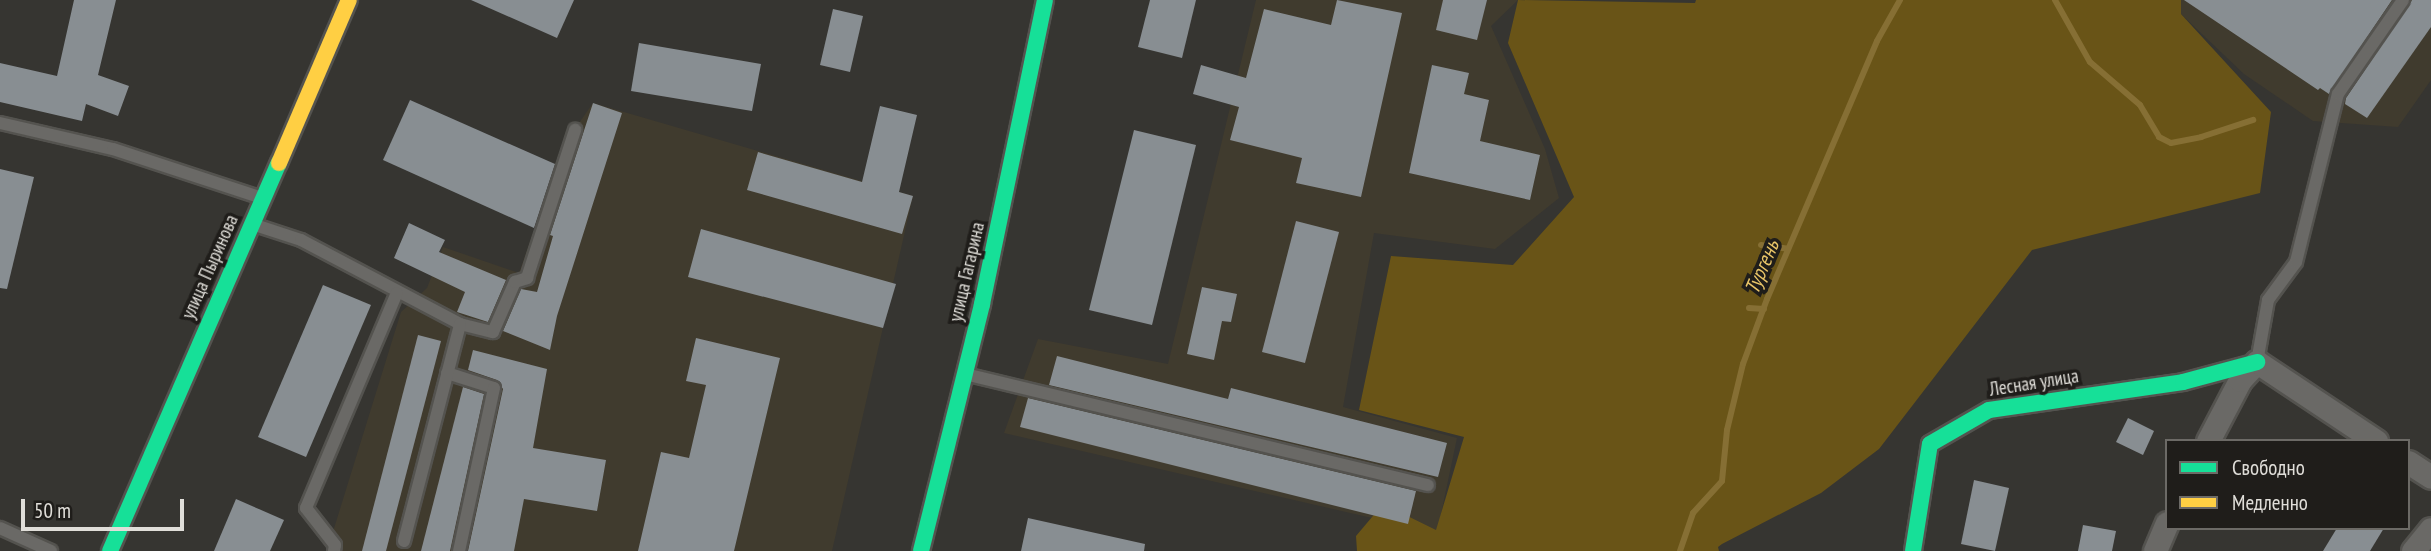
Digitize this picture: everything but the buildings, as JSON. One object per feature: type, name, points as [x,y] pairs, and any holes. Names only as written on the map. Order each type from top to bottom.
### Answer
[{"type":"street","name":"улица Пыринова","points":[[110,551],[349,0]]},
{"type":"street","name":"улица Гагарина","points":[[921,551],[994,249],[1045,0]]},
{"type":"street","points":[[2209,439],[2240,380],[2257,362],[2373,439]]},
{"type":"street","name":"Лесная улица","points":[[1913,551],[1930,444],[1989,410],[2183,382],[2257,362]]},
{"type":"street","points":[[2410,463],[2431,477]]},
{"type":"street","points":[[2155,551],[2165,528]]},
{"type":"street","points":[[2413,551],[2431,529]]},
{"type":"lane","points":[[2257,362],[2268,300],[2296,262],[2338,94],[2403,0]]},
{"type":"lane","points":[[0,123],[113,149],[263,199]]},
{"type":"lane","points":[[252,224],[301,240],[460,324],[493,332],[515,282],[527,278],[575,130]]},
{"type":"lane","points":[[334,551],[335,545],[306,508],[397,293]]},
{"type":"lane","points":[[404,541],[460,324]]},
{"type":"lane","points":[[447,373],[494,388],[459,551]]},
{"type":"lane","points":[[965,374],[1428,485]]},
{"type":"lane","points":[[0,528],[51,551]]},
{"type":"shaded area","points":[[1256,0],[1518,0],[1491,26],[1545,149],[1559,198],[1495,249],[1374,233],[1343,407],[1457,438],[1437,533],[1004,433],[1038,339],[1168,364]]},
{"type":"shaded area","points":[[1518,0],[1695,3],[1696,0],[2181,0],[2181,14],[2271,112],[2260,193],[2032,250],[1879,449],[1821,493],[1722,544],[1718,547],[1719,551],[1357,551],[1356,536],[1383,504],[1436,530],[1464,437],[1359,410],[1391,256],[1513,265],[1574,197],[1508,43]]},
{"type":"shaded area","points":[[2181,0],[2431,0],[2431,80],[2398,127],[2313,121],[2244,74],[2181,14]]},
{"type":"shaded area","points":[[593,103],[913,196],[832,551],[327,551],[401,312],[427,288],[443,247],[519,273],[565,143]]},
{"type":"waterway","name":"Тургень","points":[[1680,551],[1693,513],[1722,481],[1727,430],[1743,364],[1767,299],[1877,41],[1900,0]]},
{"type":"waterway","points":[[2055,0],[2090,62],[2140,105],[2159,137],[2171,143],[2201,137],[2253,120]]},
{"type":"waterway","points":[[1761,245],[1788,249]]},
{"type":"waterway","points":[[1749,308],[1764,309]]},
{"type":"traffic: fast","points":[[921,551],[982,304],[1045,0]]},
{"type":"traffic: fast","points":[[110,551],[279,163]]},
{"type":"traffic: fast","points":[[1913,551],[1930,444],[1989,410],[2183,382],[2257,362]]},
{"type":"traffic: slow","points":[[279,163],[349,0]]}]
